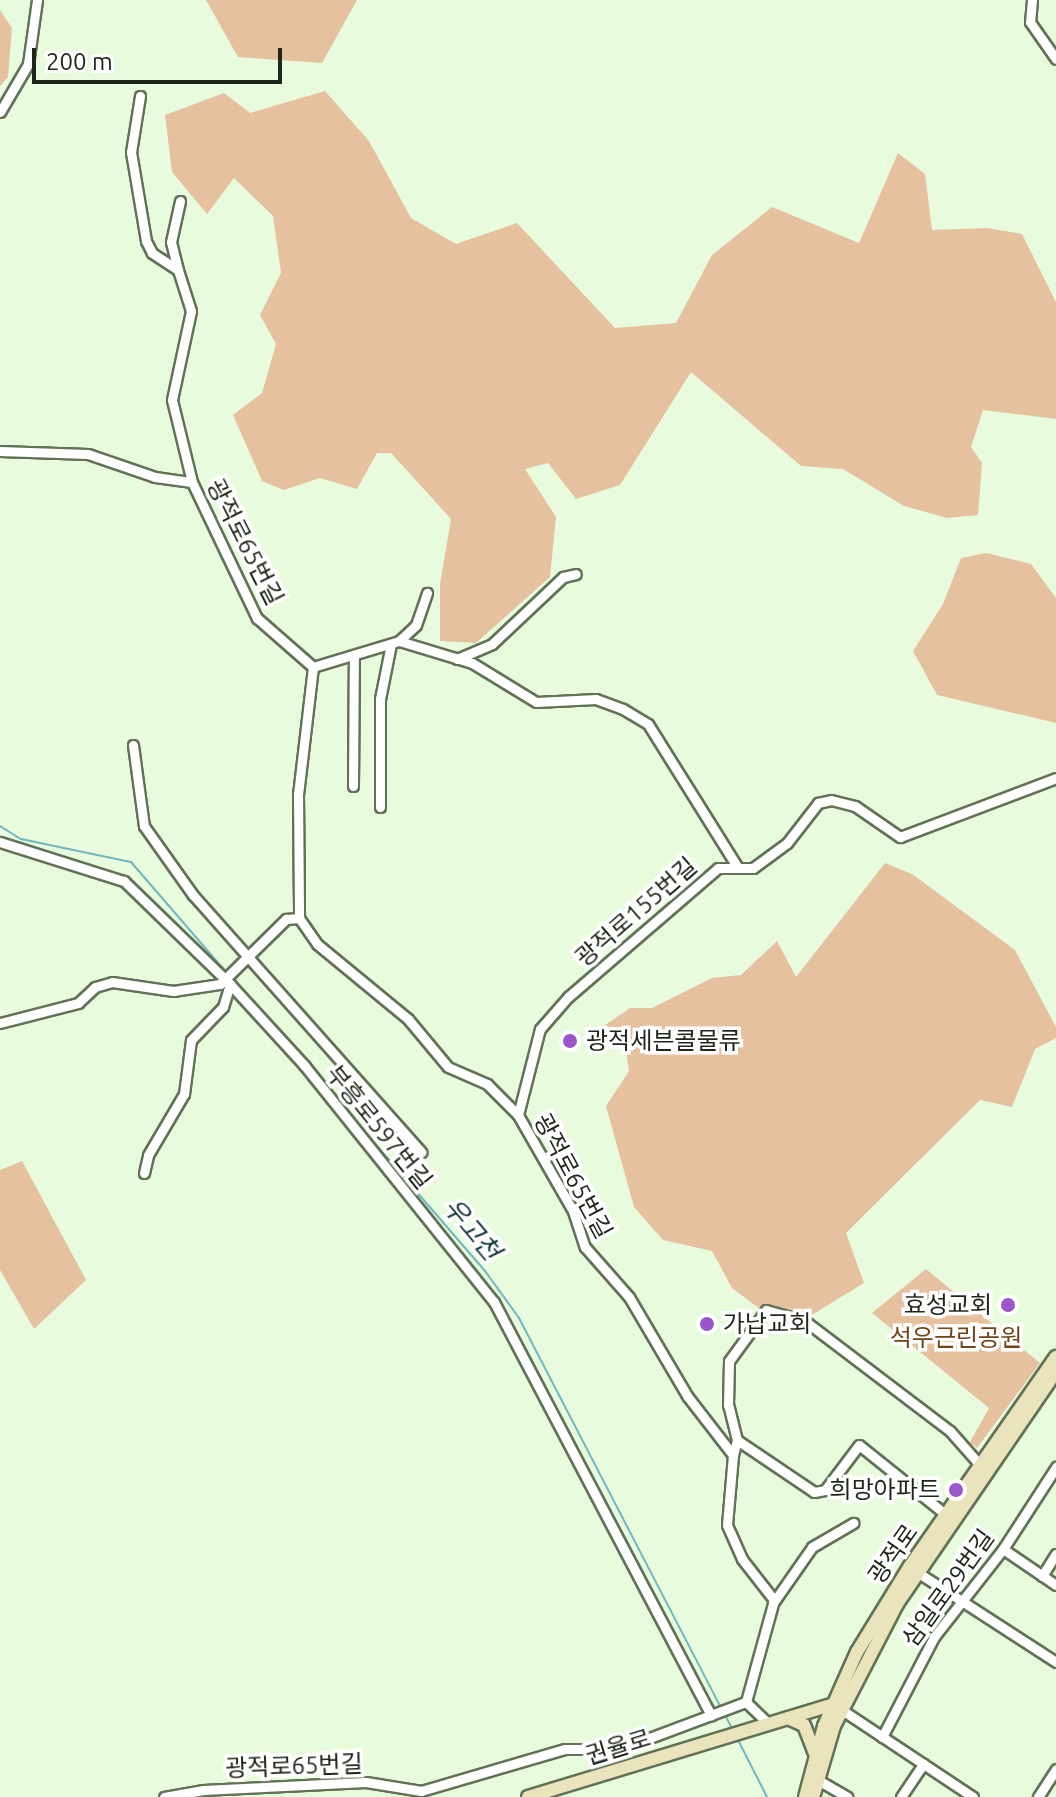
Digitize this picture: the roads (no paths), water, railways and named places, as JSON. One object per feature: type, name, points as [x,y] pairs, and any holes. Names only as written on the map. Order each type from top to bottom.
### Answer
[{"type":"main road","name":"광적로","points":[[805,1797],[814,1759],[888,1599],[1056,1357]]},
{"type":"main road","name":"광적로","points":[[813,1797],[838,1707],[917,1572],[1056,1372]]},
{"type":"main road","points":[[763,1726],[838,1707]]},
{"type":"main road","points":[[788,1718],[797,1719],[810,1734],[814,1759]]},
{"type":"main road","name":"권율로","points":[[528,1797],[763,1726]]},
{"type":"street","points":[[0,112],[28,64],[37,0]]},
{"type":"street","points":[[1032,0],[1030,22],[1056,59]]},
{"type":"street","points":[[140,96],[131,152],[142,221],[152,253],[178,270]]},
{"type":"street","points":[[178,270],[171,242],[180,201]]},
{"type":"street","name":"광적로65번길","points":[[178,270],[189,321],[173,378],[172,400],[192,482],[257,618],[313,667]]},
{"type":"street","points":[[0,451],[88,454],[155,477],[192,482]]},
{"type":"street","points":[[457,659],[492,644],[563,577],[576,574]]},
{"type":"street","points":[[144,1173],[148,1155],[184,1094],[191,1040],[223,1007],[228,979],[286,919],[299,918],[298,794],[313,667],[395,642],[416,625],[427,593]]},
{"type":"street","points":[[395,642],[457,659],[536,702],[596,699],[648,724],[738,868]]},
{"type":"street","points":[[380,807],[380,699],[395,642]]},
{"type":"street","points":[[353,786],[354,655]]},
{"type":"street","points":[[133,745],[144,826],[193,895],[421,1152]]},
{"type":"street","name":"광적로155번길","points":[[518,1115],[540,1029],[568,997],[718,868],[753,868],[787,843],[818,803],[831,800],[855,806],[900,837],[1056,778]]},
{"type":"street","name":"부흥로597번길","points":[[0,842],[124,881],[228,979],[304,1065],[494,1302],[714,1715]]},
{"type":"street","name":"광적로65번길","points":[[299,918],[317,944],[408,1019],[448,1067],[487,1084],[518,1115],[573,1211],[585,1247],[629,1297],[688,1397],[733,1455]]},
{"type":"street","points":[[0,1023],[78,1003],[95,987],[112,982],[173,991],[228,979]]},
{"type":"street","points":[[773,1603],[742,1559],[727,1525],[737,1440],[728,1405],[729,1361],[766,1310],[805,1321],[950,1431],[981,1466]]},
{"type":"street","points":[[737,1440],[814,1492],[825,1490],[859,1445],[945,1514]]},
{"type":"street","name":"삼일로29번길","points":[[882,1737],[911,1674],[961,1600],[1003,1549],[1056,1467]]},
{"type":"street","points":[[763,1726],[746,1702],[773,1603],[812,1547],[853,1523]]},
{"type":"street","points":[[1003,1549],[1056,1585]]},
{"type":"street","points":[[1042,1576],[1056,1554]]},
{"type":"street","points":[[917,1572],[1056,1662]]},
{"type":"street","name":"광적로65번길","points":[[164,1797],[366,1782],[421,1791],[565,1749],[620,1749],[746,1702]]},
{"type":"street","points":[[838,1707],[973,1797]]},
{"type":"street","points":[[901,1797],[923,1764]]},
{"type":"street","points":[[1038,1797],[1052,1784],[1056,1769]]},
{"type":"street","points":[[818,1780],[848,1797]]},
{"type":"waterway","name":"우고천","points":[[0,826],[21,839],[131,862],[226,972]]},
{"type":"waterway","name":"우고천","points":[[230,977],[245,993]]},
{"type":"waterway","name":"우고천","points":[[346,1110],[485,1271],[519,1318],[721,1707]]},
{"type":"waterway","name":"우고천","points":[[724,1713],[732,1729]]},
{"type":"waterway","name":"우고천","points":[[737,1738],[767,1797]]},
{"type":"place","name":"광적세븐콜물류","points":[[570,1041]]},
{"type":"place","name":"효성교회","points":[[1008,1305]]},
{"type":"place","name":"가납교회","points":[[707,1324]]},
{"type":"place","name":"희망아파트","points":[[956,1490]]},
{"type":"park label","name":"석우근린공원","points":[[956,1338]]}]
